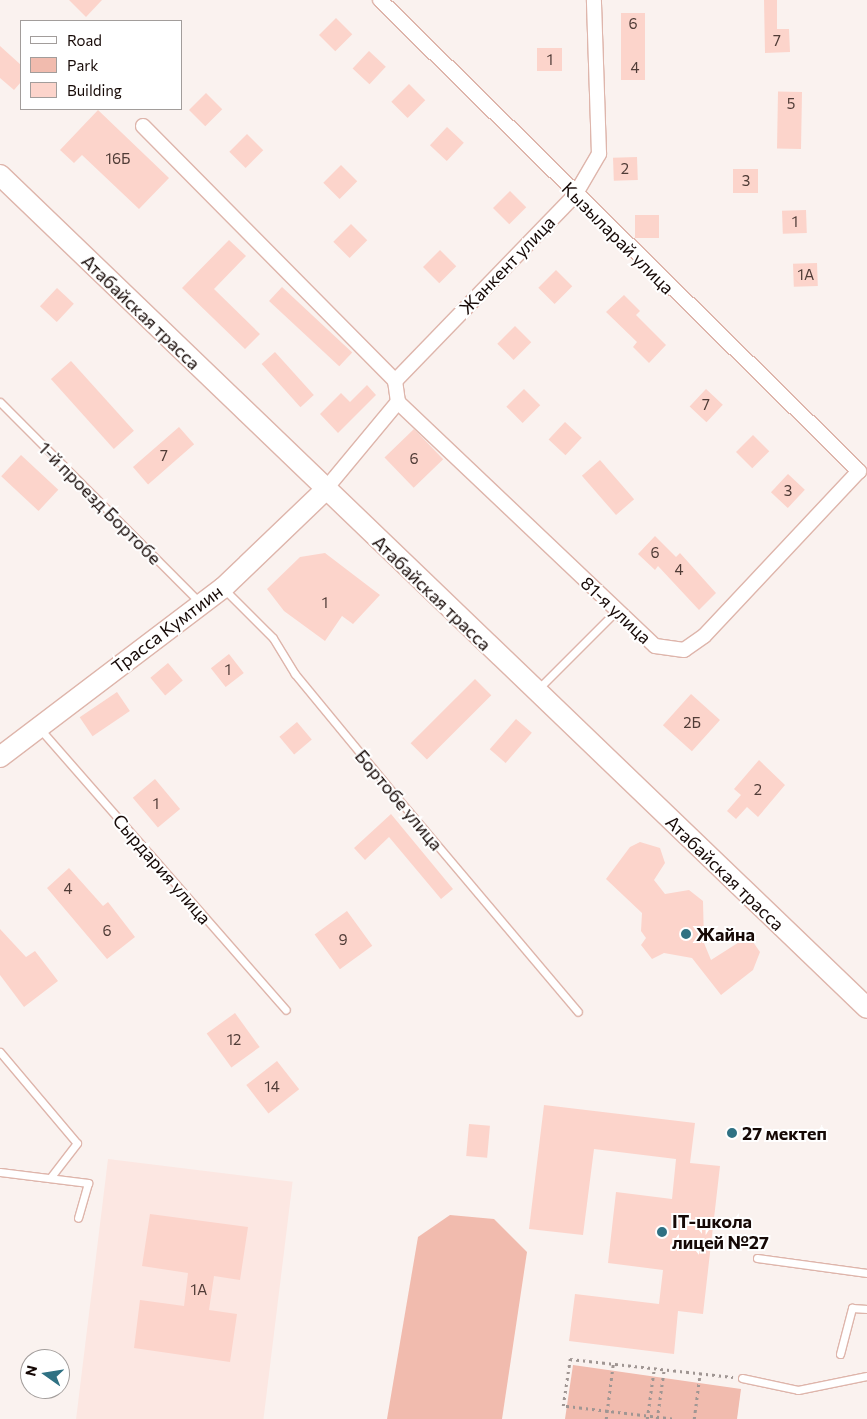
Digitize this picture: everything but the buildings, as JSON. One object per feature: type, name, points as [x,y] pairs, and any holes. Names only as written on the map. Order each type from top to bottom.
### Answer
[{"type":"main road","name":"Атабайская трасса","points":[[0,174],[324,491],[867,1008]]},
{"type":"main road","name":"Трасса Кумтиин","points":[[0,757],[200,603],[223,588],[324,491]]},
{"type":"street","name":"Кызыларай улица","points":[[380,0],[574,195],[863,471]]},
{"type":"street","name":"Жанкент улица","points":[[395,381],[574,195],[598,154],[594,0]]},
{"type":"street","points":[[143,126],[395,381],[398,402],[324,491]]},
{"type":"street","name":"81-я улица","points":[[398,402],[655,646],[684,650],[704,636],[863,471]]},
{"type":"lane","name":"1-й проезд Бортобе","points":[[0,402],[200,603]]},
{"type":"lane","name":"Бортобе улица","points":[[223,588],[273,638],[295,674],[386,786],[578,1012]]},
{"type":"lane","points":[[535,692],[616,611]]},
{"type":"lane","name":"Сырдария улица","points":[[38,727],[286,1010]]},
{"type":"lane","points":[[0,1052],[77,1143],[50,1178]]},
{"type":"lane","points":[[0,1172],[88,1183],[78,1218]]},
{"type":"lane","points":[[757,1258],[867,1273]]},
{"type":"lane","points":[[840,1354],[852,1308],[867,1309]]},
{"type":"lane","points":[[742,1378],[798,1390],[867,1376]]},
{"type":"path","points":[[672,1419],[563,1406],[570,1359],[742,1378]]},
{"type":"path","points":[[606,1419],[613,1364]]},
{"type":"path","points":[[647,1417],[654,1368]]},
{"type":"path","points":[[657,1418],[664,1369]]},
{"type":"path","points":[[694,1419],[700,1373]]},
{"type":"shaded area","points":[[108,1159],[293,1182],[263,1419],[76,1419]]},
{"type":"green space","points":[[450,1215],[494,1219],[527,1252],[502,1419],[387,1419],[418,1237]]},
{"type":"green space","points":[[573,1365],[741,1389],[737,1419],[565,1419]]},
{"type":"place","name":"Жайна","points":[[686,934]]},
{"type":"place","name":"27 мектеп","points":[[732,1133]]},
{"type":"place","name":"IT-школа лицей №27","points":[[662,1232]]}]
